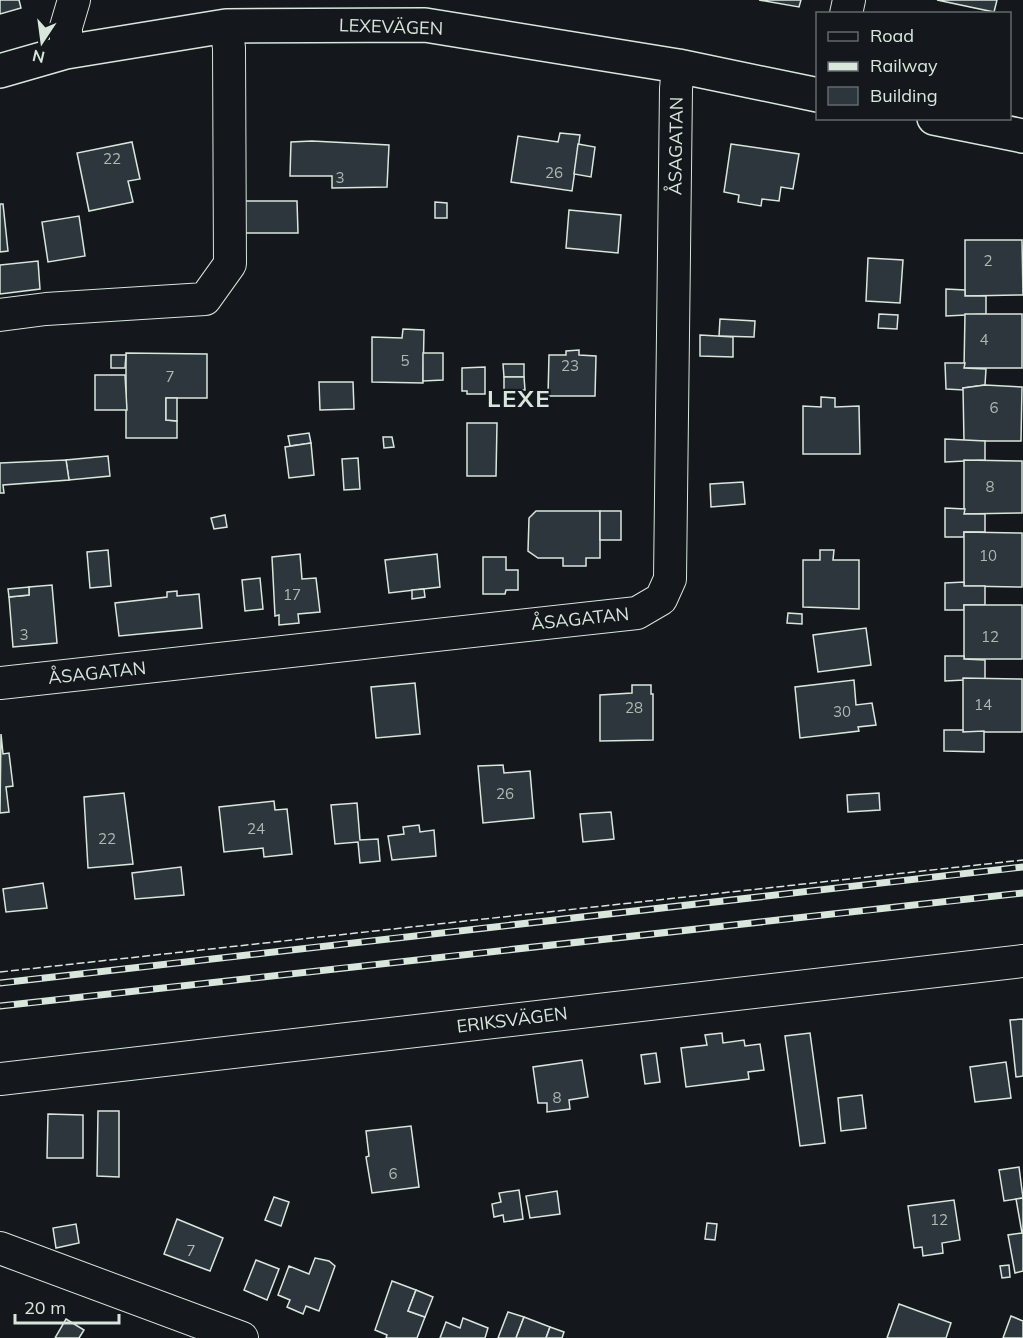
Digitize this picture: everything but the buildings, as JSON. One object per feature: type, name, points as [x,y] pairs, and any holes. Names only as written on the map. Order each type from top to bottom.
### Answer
[{"type":"street","points":[[66,52],[66,27],[74,0]]},
{"type":"street","name":"LEXEVÄGEN","points":[[0,71],[66,52],[226,26],[425,25],[678,66],[816,95]]},
{"type":"street","points":[[0,315],[46,309],[205,299],[230,264],[229,48],[226,26]]},
{"type":"street","name":"ÅSAGATAN","points":[[0,683],[637,613],[661,599],[670,579],[678,66]]},
{"type":"street","points":[[944,120],[1023,136]]},
{"type":"street","name":"ERIKSVÄGEN","points":[[0,1079],[1023,962]]},
{"type":"street","points":[[0,1248],[242,1338]]},
{"type":"railway","points":[[0,983],[1023,867]]},
{"type":"railway","points":[[0,1006],[1023,893]]},
{"type":"fence","points":[[0,972],[1023,860]]},
{"type":"district","name":"LEXE","points":[[519,399]]}]
